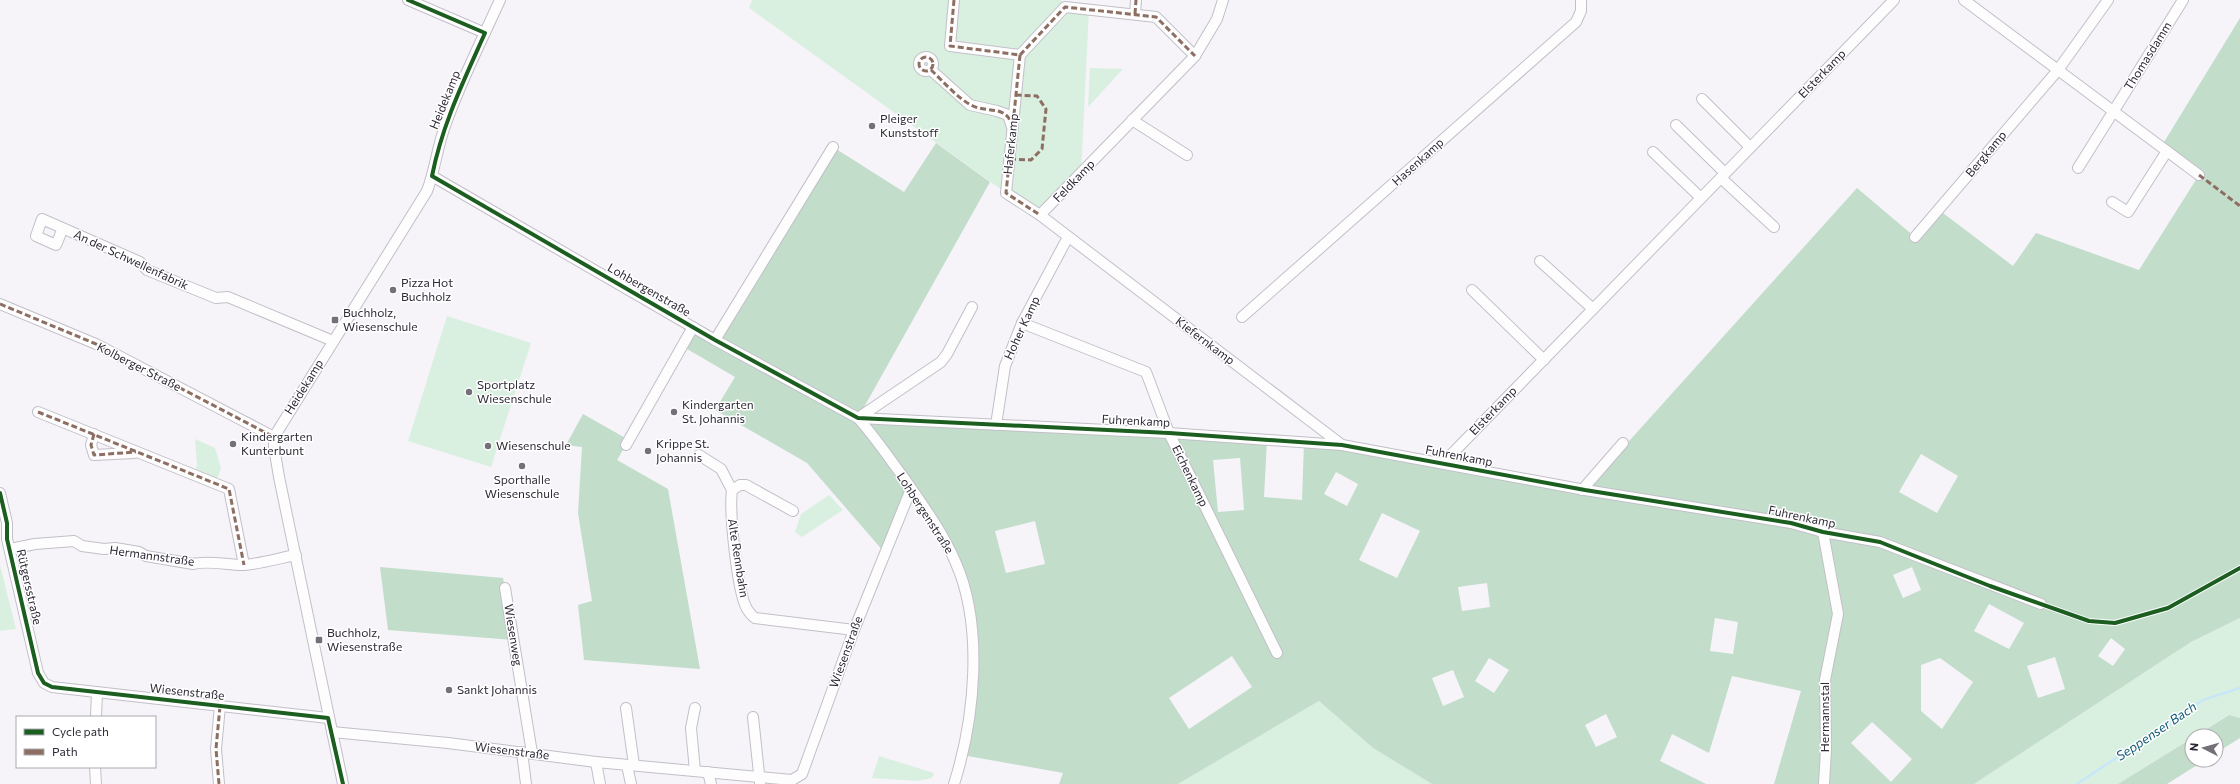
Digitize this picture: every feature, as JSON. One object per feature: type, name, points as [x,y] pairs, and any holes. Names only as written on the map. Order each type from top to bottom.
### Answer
[{"type":"street","points":[[408,0],[485,33]]},
{"type":"street","name":"Heidekamp","points":[[274,437],[427,191],[444,128],[500,0]]},
{"type":"street","points":[[954,0],[950,46],[1020,55],[1063,3],[1156,17],[1195,56]]},
{"type":"street","points":[[1135,14],[1136,0]]},
{"type":"street","name":"Feldkamp","points":[[1040,215],[1195,56],[1217,19],[1223,0]]},
{"type":"street","name":"Hasenkamp","points":[[1242,317],[1576,22],[1580,11],[1581,0]]},
{"type":"street","name":"Elsterkamp","points":[[1443,463],[1894,0]]},
{"type":"street","points":[[2058,70],[2108,0]]},
{"type":"street","name":"Thomasdamm","points":[[2078,168],[2183,0]]},
{"type":"street","points":[[1971,2],[2058,70],[2199,175]]},
{"type":"street","name":"Haferkamp","points":[[1020,55],[1006,193],[1040,215]]},
{"type":"street","points":[[931,70],[970,105],[997,110],[1008,115],[1013,128]]},
{"type":"street","name":"Bergkamp","points":[[1915,237],[2058,70]]},
{"type":"street","points":[[1702,99],[1750,148]]},
{"type":"street","points":[[1132,120],[1187,155]]},
{"type":"street","points":[[1676,125],[1774,227]]},
{"type":"street","points":[[715,340],[833,146]]},
{"type":"street","points":[[2112,202],[2128,212],[2167,151]]},
{"type":"street","points":[[1653,152],[1701,198]]},
{"type":"street","name":"Lohbergenstraße","points":[[432,176],[715,340],[858,418],[874,436],[912,489],[944,538],[956,562],[965,592],[972,636],[973,694],[962,755],[954,784]]},
{"type":"street","points":[[1040,215],[1068,237]]},
{"type":"street","name":"An der Schwellenfabrik","points":[[63,228],[140,262],[147,270],[216,298],[228,297],[333,341]]},
{"type":"street","name":"Hoher Kamp","points":[[996,425],[1005,366],[1022,323],[1068,237]]},
{"type":"street","name":"Kiefernkamp","points":[[1068,237],[1342,445]]},
{"type":"street","points":[[1540,261],[1593,309]]},
{"type":"street","points":[[1472,290],[1544,360]]},
{"type":"street","name":"Kolberger Straße","points":[[0,304],[96,344],[274,437]]},
{"type":"street","points":[[858,418],[941,362],[972,307]]},
{"type":"street","name":"Eichenkamp","points":[[1022,323],[1146,372],[1169,433],[1277,653]]},
{"type":"street","name":"Lohbergenstraße","points":[[626,445],[693,327]]},
{"type":"street","points":[[38,412],[230,489],[244,565]]},
{"type":"street","name":"Fuhrenkamp","points":[[858,418],[1169,433],[1342,445],[1582,490],[1783,522],[1823,532],[1880,542],[2041,604]]},
{"type":"street","points":[[94,434],[91,445],[94,455],[138,452]]},
{"type":"street","points":[[274,437],[274,447],[328,718],[343,784]]},
{"type":"street","points":[[1582,490],[1623,444]]},
{"type":"street","points":[[699,456],[722,470],[732,490],[740,485],[746,486],[793,511]]},
{"type":"street","name":"Wiesenstraße","points":[[332,732],[527,752],[596,762],[708,772],[760,780],[792,780],[802,774],[854,630],[912,489]]},
{"type":"street","name":"Alte Rennbahn","points":[[732,490],[730,503],[734,538],[742,596],[747,610],[755,618],[854,630]]},
{"type":"street","name":"Rütgersstraße","points":[[0,493],[10,549],[38,673],[44,683]]},
{"type":"street","name":"Hermannstal","points":[[1823,532],[1838,614],[1825,680],[1826,750],[1824,784]]},
{"type":"street","name":"Hermannstraße","points":[[10,549],[35,544],[74,542],[82,546],[104,549],[114,548],[139,552],[146,556],[193,564],[200,562],[244,565],[296,555]]},
{"type":"street","name":"Wiesenweg","points":[[505,588],[527,752],[526,784]]},
{"type":"street","name":"Wiesenstraße","points":[[44,683],[52,687],[328,718]]},
{"type":"street","points":[[96,716],[97,692]]},
{"type":"street","points":[[219,784],[216,749],[220,706]]},
{"type":"street","points":[[626,708],[631,784]]},
{"type":"street","points":[[695,708],[691,728],[695,771]]},
{"type":"street","points":[[753,718],[760,780]]},
{"type":"street","points":[[596,762],[600,784]]},
{"type":"street","points":[[95,768],[96,784]]},
{"type":"street","points":[[708,772],[711,784]]},
{"type":"green space","points":[[752,0],[1061,0],[1065,7],[1089,9],[1081,173],[1040,215],[1006,193],[749,8]]},
{"type":"green space","points":[[2240,18],[2240,618],[2191,642],[1974,784],[1774,784],[1801,691],[1732,676],[1709,753],[1672,734],[1660,761],[1706,784],[1432,784],[1373,748],[1319,701],[1178,784],[1059,784],[1063,773],[962,755],[972,636],[956,562],[912,490],[884,552],[807,463],[715,410],[735,377],[682,346],[693,327],[715,340],[833,147],[904,192],[936,143],[990,182],[858,418],[1267,440],[1264,497],[1302,500],[1304,443],[1585,490],[1857,188],[1915,237],[1939,210],[2013,266],[2036,233],[2139,270],[2199,175],[2161,147]],"holes":[[[1921,454],[1958,476],[1937,513],[1899,492]],[[1240,458],[1244,510],[1218,512],[1213,460]],[[1336,472],[1358,484],[1347,506],[1324,494]],[[1382,513],[1420,531],[1397,578],[1359,560]],[[1035,521],[1045,564],[1006,573],[995,531]],[[1912,567],[1921,590],[1903,598],[1893,575]],[[1487,583],[1490,607],[1462,611],[1458,587]],[[1989,604],[2024,623],[2009,649],[1974,631]],[[1715,618],[1738,622],[1733,654],[1710,651]],[[2111,638],[2125,649],[2113,666],[2098,656]],[[1232,656],[1252,687],[1189,729],[1169,698]],[[2055,657],[2065,689],[2038,698],[2027,666]],[[1489,658],[1509,670],[1494,693],[1475,681]],[[1940,658],[1973,682],[1942,729],[1921,711],[1921,665]],[[1453,670],[1464,697],[1443,706],[1432,678]],[[1606,714],[1617,737],[1596,747],[1585,725]],[[1872,722],[1912,759],[1891,782],[1851,743]]]},
{"type":"green space","points":[[1090,68],[1123,69],[1088,107]]},
{"type":"green space","name":"Sportplatz Wiesenschule","points":[[447,316],[531,343],[491,467],[408,441]]},
{"type":"green space","points":[[583,414],[629,440],[617,460],[668,489],[700,669],[584,660],[578,605],[592,601],[578,513],[582,447],[566,445]]},
{"type":"green space","points":[[195,439],[215,448],[221,468],[216,483],[194,474],[197,465]]},
{"type":"green space","points":[[829,495],[843,510],[802,537],[795,532],[801,514]]},
{"type":"green space","points":[[0,565],[16,629],[0,631]]},
{"type":"green space","points":[[380,567],[503,578],[514,640],[388,630]]},
{"type":"green space","points":[[2240,618],[2240,718],[2228,715],[2207,728],[2184,728],[2184,743],[2118,784],[1974,784],[2191,642]]},
{"type":"green space","points":[[1319,701],[1373,748],[1432,784],[1178,784]]},
{"type":"green space","points":[[2229,715],[2240,718],[2240,738],[2224,748],[2224,728],[2208,728]]},
{"type":"green space","points":[[2184,743],[2184,768],[2192,768],[2167,784],[2118,784]]},
{"type":"green space","points":[[879,756],[934,773],[932,778],[918,781],[872,778]]},
{"type":"waterway","name":"Seppenser Bach","points":[[2077,784],[2203,700],[2240,688]]},
{"type":"marked path","points":[[954,0],[950,46],[1020,55]]},
{"type":"marked path","points":[[1135,14],[1136,0]]},
{"type":"marked path","points":[[1020,55],[1065,7],[1156,17],[1195,56]]},
{"type":"marked path","points":[[1020,55],[1006,193],[1040,215]]},
{"type":"marked path","points":[[923,57],[929,57],[933,61],[933,64],[933,67],[929,71],[923,71],[919,67],[919,61],[923,57]]},
{"type":"marked path","points":[[931,70],[967,103],[979,108],[1001,112],[1009,119],[1012,125]]},
{"type":"marked path","points":[[1010,159],[1031,160],[1042,149],[1046,109],[1037,96],[1016,95]]},
{"type":"marked path","points":[[2199,175],[2240,206]]},
{"type":"marked path","points":[[0,304],[96,344],[274,437]]},
{"type":"marked path","points":[[38,412],[229,489],[244,565]]},
{"type":"marked path","points":[[94,434],[91,445],[94,455],[136,452]]},
{"type":"marked path","points":[[219,784],[216,749],[220,706]]},
{"type":"cycle path","points":[[408,0],[485,33],[448,121],[436,157],[432,176],[715,340],[858,418],[1169,433],[1342,445],[1585,490],[1791,523],[1823,532],[1880,542],[1990,586],[2089,621],[2115,623],[2168,608],[2240,568]]},
{"type":"cycle path","points":[[0,493],[7,523],[7,539],[38,673],[44,683],[52,687],[328,718],[343,784]]},
{"type":"place","name":"Pleiger Kunststoff","points":[[872,126]]},
{"type":"place","name":"Pizza Hot Buchholz","points":[[393,290]]},
{"type":"place","name":"Buchholz, Wiesenschule","points":[[335,320]]},
{"type":"place","name":"Sportplatz Wiesenschule","points":[[469,392]]},
{"type":"place","name":"Kindergarten St. Johannis","points":[[674,412]]},
{"type":"place","name":"Kindergarten Kunterbunt","points":[[233,444]]},
{"type":"place","name":"Wiesenschule","points":[[488,446]]},
{"type":"place","name":"Krippe St. Johannis","points":[[648,451]]},
{"type":"place","name":"Sporthalle Wiesenschule","points":[[522,466]]},
{"type":"place","name":"Buchholz, Wiesenstraße","points":[[319,640]]},
{"type":"place","name":"Sankt Johannis","points":[[449,690]]}]
